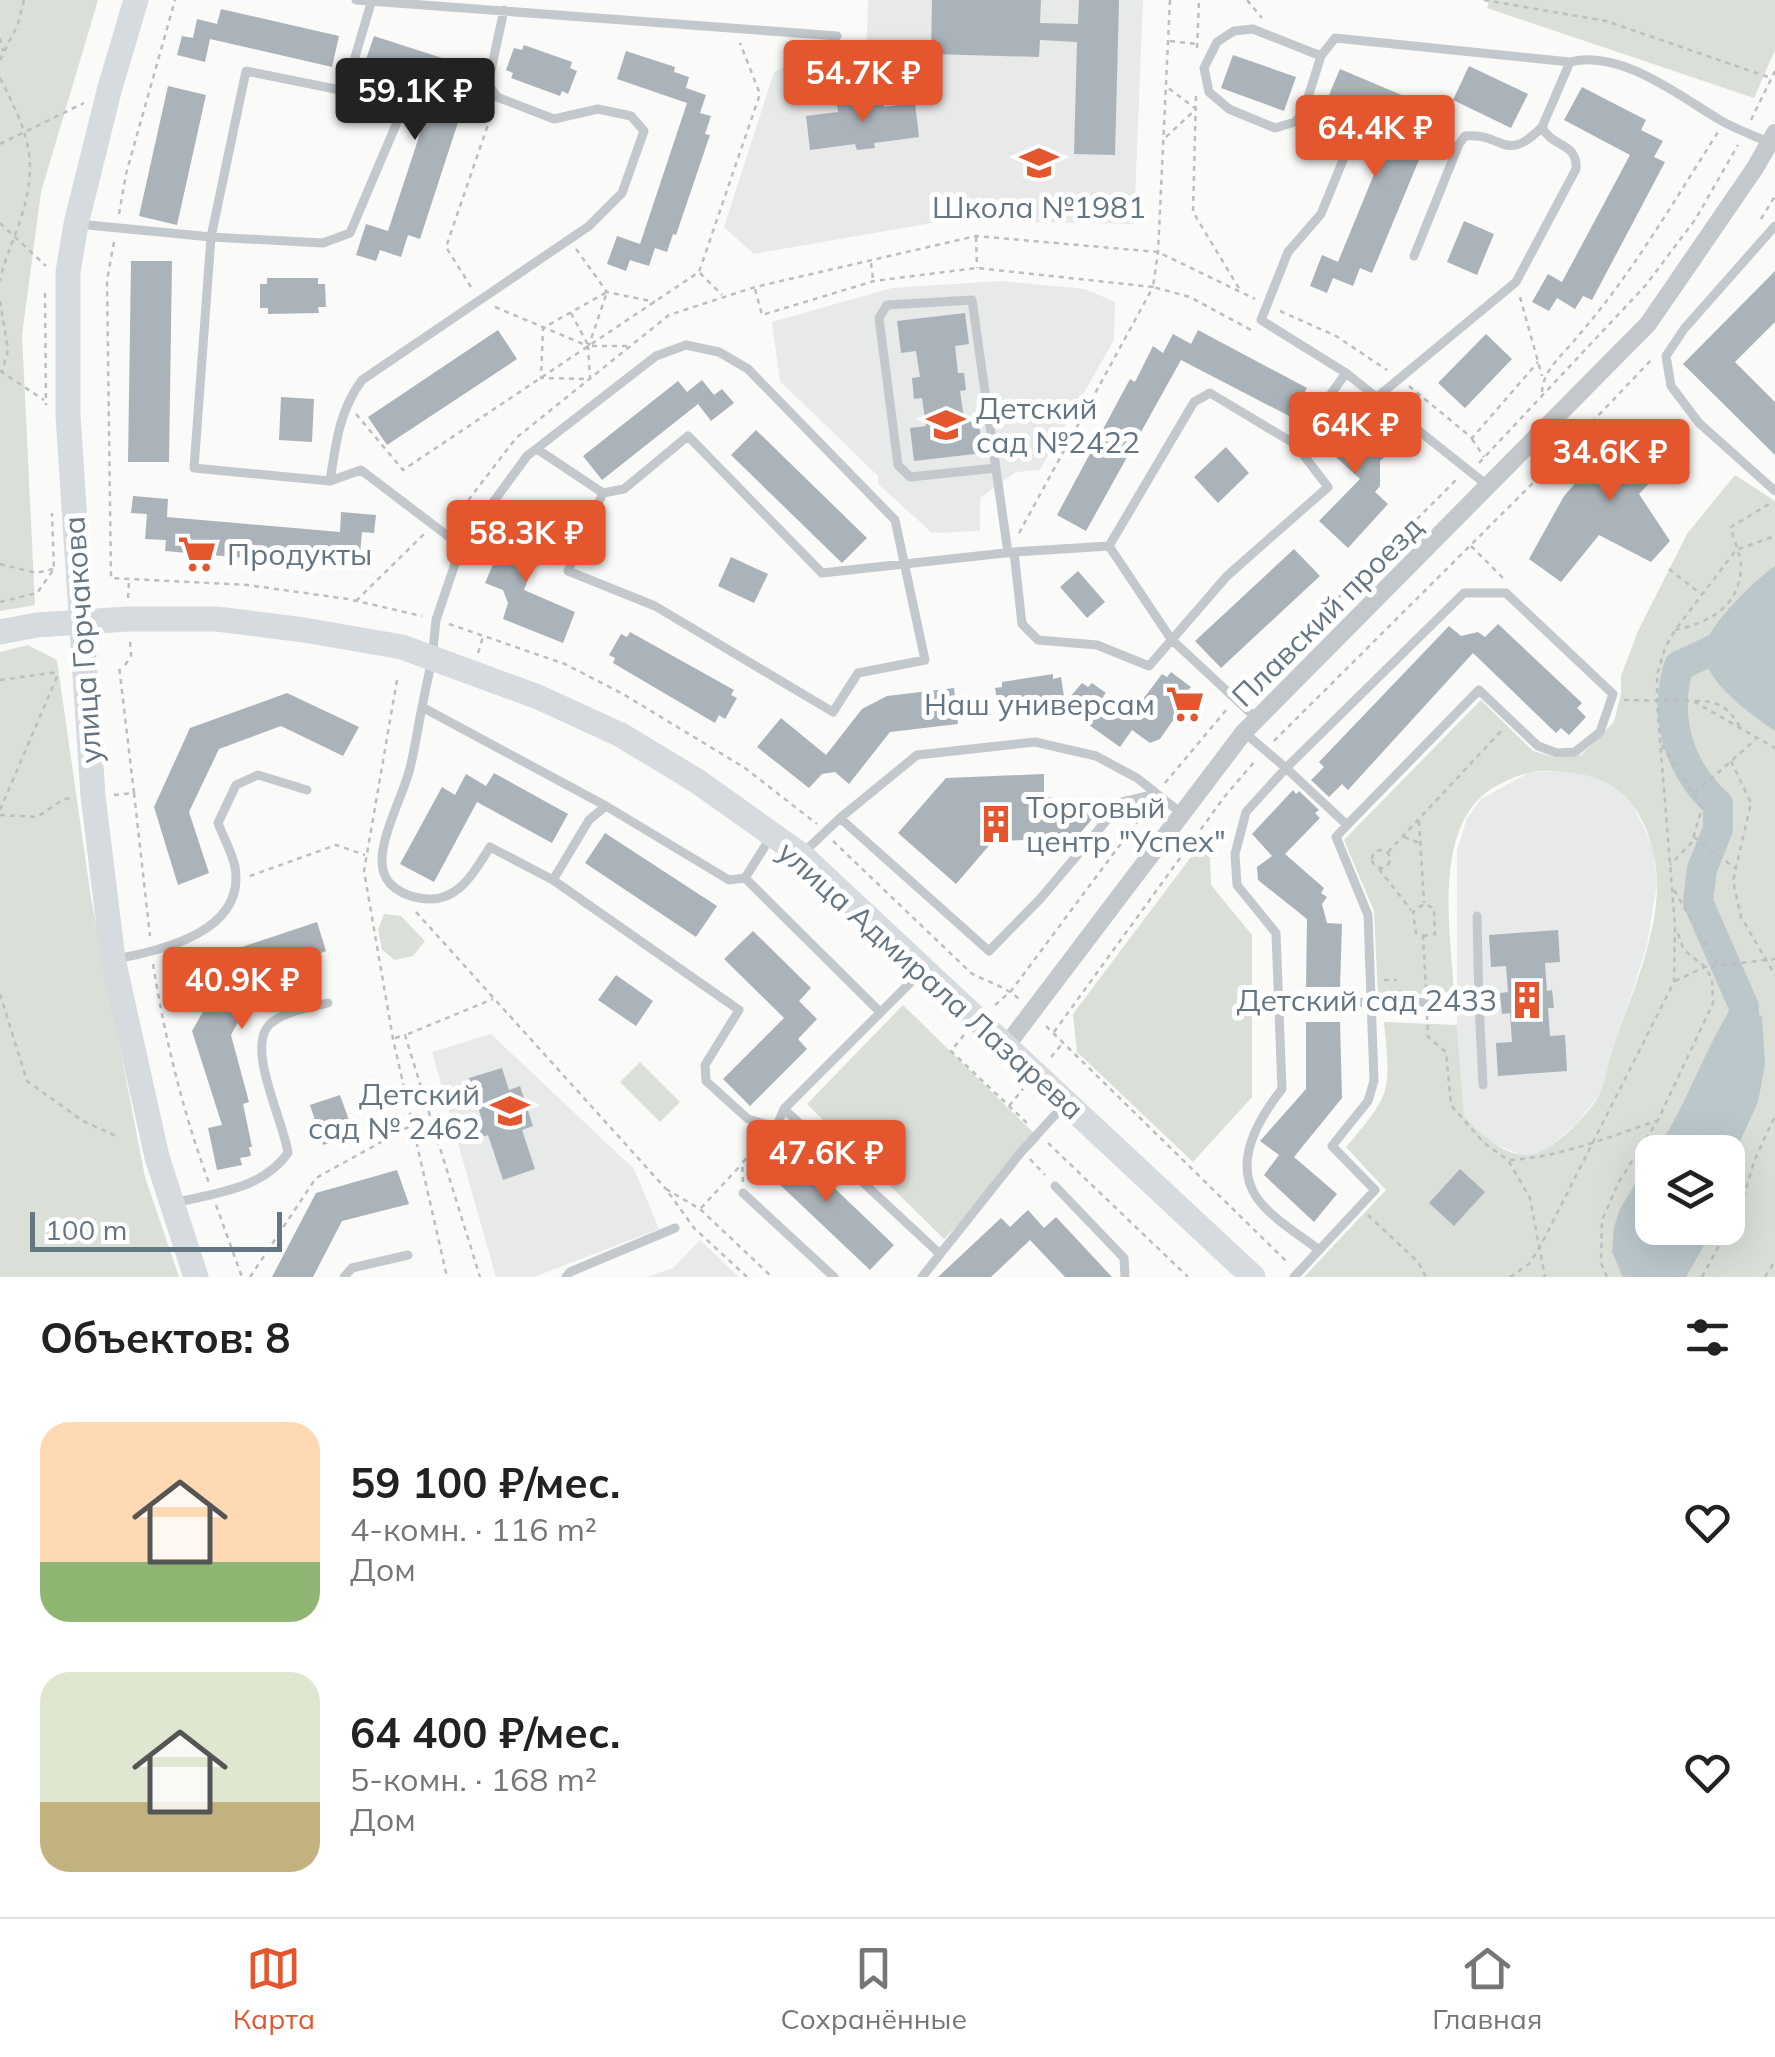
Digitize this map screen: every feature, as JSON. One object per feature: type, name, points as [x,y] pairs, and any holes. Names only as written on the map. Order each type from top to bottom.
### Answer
[{"type":"street","name":"улица Горчакова","points":[[136,0],[76,224],[66,309],[68,416],[93,796],[113,959],[157,1157],[196,1277]]},
{"type":"street","name":"Плавский проезд","points":[[1006,1046],[1251,726],[1648,324],[1772,138]]},
{"type":"street","name":"улица Адмирала Лазарева","points":[[0,632],[80,622],[217,619],[402,647],[538,697],[621,735],[697,782],[801,855],[1252,1277]]},
{"type":"lane","points":[[356,0],[837,36]]},
{"type":"lane","points":[[345,92],[371,3]]},
{"type":"lane","points":[[330,480],[339,423],[346,402],[362,380],[589,226],[622,193],[644,130],[631,116],[598,109],[554,118],[497,97],[488,84],[504,10]]},
{"type":"lane","points":[[1321,56],[1254,29],[1234,31],[1216,42],[1204,68],[1209,92],[1229,109],[1275,128],[1295,122],[1303,113],[1321,56],[1335,38],[1347,38],[1570,62],[1587,58],[1652,76],[1724,122],[1772,138]]},
{"type":"lane","points":[[1414,256],[1465,136],[1476,135],[1505,147],[1527,142],[1542,128],[1570,62]]},
{"type":"lane","points":[[76,224],[116,230],[211,237],[324,244],[350,232],[398,120],[396,104],[246,71],[211,237],[194,468],[330,480],[361,470],[461,546]]},
{"type":"lane","points":[[1303,113],[1346,131],[1350,143],[1321,214],[1288,252],[1262,320],[1346,373],[1490,487]]},
{"type":"lane","points":[[1376,398],[1516,282],[1576,169],[1577,158],[1572,150],[1546,136],[1542,128]]},
{"type":"lane","points":[[1775,226],[1684,329],[1666,356],[1671,386],[1699,423],[1775,491]]},
{"type":"lane","points":[[996,468],[910,477],[898,465],[878,318],[887,306],[972,300],[1022,624],[1038,640],[1097,646],[1149,666],[1227,576],[1328,487],[1295,444],[1210,394],[1194,402],[1109,546]]},
{"type":"lane","points":[[602,493],[568,571],[655,606],[833,712],[858,673],[925,660],[895,520],[748,369],[719,352],[686,345],[656,356],[527,456],[461,546],[436,620],[410,771],[384,847],[383,872],[396,890],[432,900],[453,893],[468,880],[490,846],[554,880],[739,1010],[705,1065],[706,1081],[748,1119],[776,1126],[784,1110],[924,969]]},
{"type":"lane","points":[[1295,444],[1346,373]]},
{"type":"lane","points":[[537,449],[602,493],[624,490],[688,436],[822,574],[1109,546]]},
{"type":"lane","points":[[1109,546],[1172,638],[1236,700],[1265,750],[1348,825]]},
{"type":"lane","points":[[1296,1275],[1376,1190],[1332,1146],[1368,1100],[1374,1081],[1368,916],[1336,836],[1479,690],[1538,746],[1557,753],[1576,752],[1600,732],[1613,694],[1506,593],[1464,593],[1246,812],[1234,854],[1238,885],[1276,933],[1282,1089],[1250,1142],[1248,1179],[1258,1200],[1318,1250]]},
{"type":"lane","points":[[422,706],[606,806],[729,880],[745,878]]},
{"type":"lane","points":[[801,855],[916,755],[1035,742],[1096,756],[1136,778],[1182,813]]},
{"type":"lane","points":[[113,959],[185,942],[208,929],[223,912],[236,888],[235,866],[218,822],[236,785],[258,775],[307,790]]},
{"type":"lane","points":[[840,818],[989,952],[1041,898],[1122,802],[1156,794]]},
{"type":"lane","points":[[554,880],[589,820],[606,806]]},
{"type":"lane","points":[[745,878],[772,834]]},
{"type":"lane","points":[[745,878],[880,1012]]},
{"type":"lane","points":[[1477,916],[1484,1085]]},
{"type":"lane","points":[[172,1204],[263,1180],[276,1169],[288,1153],[286,1132],[263,1067],[261,1040],[269,1025],[285,1015],[328,1003]]},
{"type":"lane","points":[[1279,1006],[1480,1003]]},
{"type":"lane","points":[[922,1277],[1022,1151],[1066,1103]]},
{"type":"lane","points":[[784,1110],[940,1254]]},
{"type":"lane","points":[[1056,1186],[1124,1258],[1125,1277]]},
{"type":"lane","points":[[743,1193],[834,1277]]},
{"type":"lane","points":[[566,1277],[675,1228]]},
{"type":"lane","points":[[344,1277],[352,1268],[408,1255]]},
{"type":"path","points":[[0,60],[18,24],[24,0]]},
{"type":"path","points":[[175,0],[126,174],[107,280],[111,578],[247,585],[356,601],[436,620],[565,664],[624,694],[745,768],[806,813],[971,972],[1011,991],[1296,1275]]},
{"type":"path","points":[[1011,553],[1152,287],[1158,252],[1170,0]]},
{"type":"path","points":[[1197,61],[1199,0]]},
{"type":"path","points":[[1484,0],[1606,21],[1772,78]]},
{"type":"path","points":[[346,402],[403,470],[700,272],[760,94],[734,28]]},
{"type":"path","points":[[0,38],[3,52]]},
{"type":"path","points":[[1168,41],[1198,44]]},
{"type":"path","points":[[1011,991],[1142,819],[1156,794],[1236,700],[1458,477],[1471,472],[1645,286],[1694,220],[1746,132],[1775,71]]},
{"type":"path","points":[[0,78],[26,130],[30,174],[0,281]]},
{"type":"path","points":[[1166,86],[1196,109]]},
{"type":"path","points":[[1196,93],[1193,212],[1242,293]]},
{"type":"path","points":[[497,97],[446,247],[480,301],[588,346],[631,346]]},
{"type":"path","points":[[0,144],[85,102]]},
{"type":"path","points":[[1164,140],[1196,109]]},
{"type":"path","points":[[1542,378],[1582,332],[1643,249],[1724,122]]},
{"type":"path","points":[[1755,228],[1775,196]]},
{"type":"path","points":[[0,223],[48,268]]},
{"type":"path","points":[[443,533],[516,438],[669,315],[755,287],[976,236],[1158,252],[1267,306]]},
{"type":"path","points":[[976,236],[977,268]]},
{"type":"path","points":[[569,240],[607,292]]},
{"type":"path","points":[[870,260],[874,281]]},
{"type":"path","points":[[755,287],[762,315],[874,281],[977,268],[1152,287],[1190,297],[1256,332],[1262,320]]},
{"type":"path","points":[[700,272],[724,296]]},
{"type":"path","points":[[1516,282],[1542,378],[1542,396]]},
{"type":"path","points":[[542,328],[607,292],[655,302]]},
{"type":"path","points":[[590,379],[588,346],[607,292]]},
{"type":"path","points":[[0,301],[8,350],[1,371],[68,416]]},
{"type":"path","points":[[570,313],[588,346]]},
{"type":"path","points":[[541,378],[542,328]]},
{"type":"path","points":[[1054,1033],[1225,796],[1265,750],[1556,460],[1661,349]]},
{"type":"path","points":[[541,378],[590,379]]},
{"type":"path","points":[[1472,438],[1484,458]]},
{"type":"path","points":[[1534,441],[1576,482]]},
{"type":"path","points":[[1675,630],[1706,623],[1724,608],[1741,565],[1730,527],[1775,501]]},
{"type":"path","points":[[356,601],[433,525]]},
{"type":"path","points":[[1510,1277],[1529,1264],[1541,1245],[1674,982],[1675,926],[1657,702],[1657,675],[1665,648],[1736,550],[1775,536]]},
{"type":"path","points":[[1471,546],[1506,580],[1506,593]]},
{"type":"path","points":[[0,564],[36,573],[54,568],[37,593],[0,602]]},
{"type":"path","points":[[1669,569],[1702,595]]},
{"type":"path","points":[[119,666],[152,952],[166,1036],[188,1123],[242,1277]]},
{"type":"path","points":[[0,680],[59,672],[0,812],[38,817],[64,799],[134,794]]},
{"type":"path","points":[[397,680],[364,871],[393,1038],[447,1277]]},
{"type":"path","points":[[1611,699],[1709,700],[1724,706],[1742,730]]},
{"type":"path","points":[[1690,702],[1775,748]]},
{"type":"path","points":[[1378,868],[1388,865],[1388,852],[1511,720]]},
{"type":"path","points":[[1694,794],[1756,739]]},
{"type":"path","points":[[1661,744],[1702,808],[1693,836],[1670,865]]},
{"type":"path","points":[[1732,761],[1750,803],[1734,880],[1741,917],[1775,975]]},
{"type":"path","points":[[1419,819],[1424,904]]},
{"type":"path","points":[[1693,836],[1736,869]]},
{"type":"path","points":[[1402,837],[1420,843]]},
{"type":"path","points":[[235,880],[336,845],[366,855]]},
{"type":"path","points":[[1388,852],[1382,849],[1372,855],[1371,862],[1413,912],[1416,933],[1423,936],[1435,934],[1436,924],[1434,908],[1424,904]]},
{"type":"path","points":[[1672,885],[1719,966]]},
{"type":"path","points":[[396,890],[666,1189],[694,1228],[747,1277]]},
{"type":"path","points":[[1413,912],[1424,904]]},
{"type":"path","points":[[1607,1277],[1601,1263],[1602,1220],[1620,1180],[1658,1120],[1713,1003],[1712,980],[1705,967],[1684,950],[1675,926]]},
{"type":"path","points":[[1423,936],[1428,1037],[1446,1052],[1450,1105],[1484,1143],[1508,1160],[1530,1198],[1546,1277]]},
{"type":"path","points":[[1674,982],[1705,967],[1775,959]]},
{"type":"path","points":[[0,994],[27,1081],[83,1121],[118,1137]]},
{"type":"path","points":[[393,1038],[494,998]]},
{"type":"path","points":[[405,1035],[480,1277]]},
{"type":"path","points":[[1702,1277],[1741,1206],[1775,1116]]},
{"type":"path","points":[[1508,1160],[1590,1144],[1658,1120]]},
{"type":"path","points":[[250,1277],[316,1178],[412,1124]]},
{"type":"path","points":[[700,1209],[776,1126]]},
{"type":"path","points":[[1022,1151],[1056,1186]]},
{"type":"path","points":[[742,1163],[743,1193]]},
{"type":"path","points":[[666,1189],[700,1209],[772,1277]]},
{"type":"path","points":[[1360,1206],[1418,1262],[1426,1277]]},
{"type":"path","points":[[1765,1277],[1775,1260]]},
{"type":"shaded area","points":[[0,0],[98,0],[41,192],[22,335],[35,605],[0,611]]},
{"type":"shaded area","name":"Школа №1981","points":[[868,0],[1143,0],[1134,224],[949,220],[754,254],[724,227],[774,72],[800,59],[866,58]]},
{"type":"shaded area","points":[[1489,0],[1775,0],[1775,50],[1754,98],[1487,8]]},
{"type":"shaded area","name":"Детский сад №2422","points":[[1001,281],[1085,289],[1115,302],[1114,340],[1040,470],[1016,472],[980,498],[980,531],[932,533],[878,484],[878,476],[780,381],[772,322],[892,288]]},
{"type":"shaded area","points":[[1735,475],[1775,501],[1775,1277],[1304,1277],[1386,1190],[1346,1147],[1372,1115],[1385,1090],[1384,1022],[1457,1025],[1464,1117],[1509,1152],[1536,1153],[1558,1141],[1600,1093],[1642,967],[1656,902],[1657,881],[1650,840],[1637,811],[1623,794],[1594,778],[1543,771],[1513,778],[1478,800],[1463,821],[1450,876],[1454,992],[1378,996],[1374,911],[1344,840],[1481,700],[1533,751],[1557,758],[1581,755],[1614,722],[1621,676],[1638,631],[1687,534]]},
{"type":"shaded area","points":[[1775,566],[1775,731],[1721,686],[1706,664],[1704,653],[1721,619]]},
{"type":"shaded area","points":[[28,645],[57,660],[91,898],[145,1177],[179,1277],[0,1277],[0,652]]},
{"type":"shaded area","points":[[1579,771],[1615,786],[1633,805],[1653,847],[1657,884],[1647,945],[1600,1094],[1577,1123],[1553,1144],[1537,1154],[1523,1156],[1491,1142],[1464,1117],[1457,1025],[1457,850],[1467,818],[1481,799],[1530,772]]},
{"type":"shaded area","points":[[1209,833],[1211,885],[1252,935],[1252,1097],[1193,1162],[1077,1052],[1073,1014]]},
{"type":"shaded area","points":[[384,914],[401,916],[425,941],[413,956],[395,960],[382,950],[378,930]]},
{"type":"shaded area","points":[[903,1005],[1040,1139],[944,1239],[807,1104]]},
{"type":"shaded area","points":[[1732,1006],[1762,1016],[1765,1064],[1758,1102],[1743,1135],[1665,1135],[1676,1117]]},
{"type":"shaded area","name":"Детский сад № 2462","points":[[491,1034],[634,1169],[659,1229],[534,1277],[496,1277],[432,1052]]},
{"type":"shaded area","points":[[640,1062],[680,1102],[660,1122],[620,1082]]},
{"type":"shaded area","points":[[1635,1184],[1635,1245],[1704,1245],[1686,1277],[1623,1277],[1612,1252],[1620,1209]]},
{"type":"shaded area","points":[[700,1240],[739,1277],[647,1277],[673,1268]]},
{"type":"building","points":[[932,0],[1041,0],[1040,23],[1078,24],[1079,0],[1119,0],[1115,155],[1074,154],[1077,42],[1040,40],[1039,57],[931,54]]},
{"type":"building","points":[[221,9],[339,36],[332,67],[210,39],[205,62],[177,55],[182,36],[193,38],[197,19],[217,24]]},
{"type":"building","points":[[374,36],[442,58],[438,70],[460,77],[452,100],[464,104],[420,239],[408,235],[401,257],[380,250],[376,261],[356,255],[366,224],[388,231],[434,91],[363,68]]},
{"type":"building","points":[[524,45],[572,62],[570,68],[577,71],[568,94],[562,91],[560,96],[511,78],[513,73],[506,70],[514,48],[522,50]]},
{"type":"building","points":[[626,51],[675,67],[674,72],[689,77],[686,88],[706,95],[700,113],[711,116],[705,134],[710,135],[667,252],[655,248],[649,266],[630,260],[626,271],[607,264],[617,236],[640,244],[687,103],[617,79]]},
{"type":"building","points":[[1233,55],[1296,77],[1284,111],[1221,88]]},
{"type":"building","points":[[1469,66],[1528,94],[1511,128],[1453,100]]},
{"type":"building","points":[[1340,69],[1404,96],[1401,103],[1421,111],[1412,132],[1428,138],[1372,273],[1360,268],[1353,286],[1333,278],[1327,293],[1310,286],[1322,255],[1338,262],[1395,123],[1329,95]]},
{"type":"building","points":[[168,86],[206,95],[177,225],[139,216]]},
{"type":"building","points":[[1582,87],[1646,120],[1641,130],[1663,141],[1654,157],[1665,162],[1592,300],[1583,296],[1575,309],[1557,298],[1549,311],[1532,302],[1548,274],[1562,282],[1630,155],[1564,120]]},
{"type":"building","points":[[883,98],[884,107],[915,103],[919,137],[874,143],[875,148],[857,150],[855,144],[810,150],[806,116],[838,112],[837,104]]},
{"type":"building","points":[[1464,221],[1494,234],[1477,275],[1447,262]]},
{"type":"building","points":[[131,261],[172,261],[169,462],[128,462]]},
{"type":"building","points":[[1775,271],[1775,322],[1735,362],[1775,402],[1775,455],[1683,364]]},
{"type":"building","points":[[267,278],[318,278],[318,284],[325,284],[326,307],[318,307],[319,313],[268,314],[268,308],[260,308],[260,284],[267,284]]},
{"type":"building","points":[[965,313],[969,344],[955,346],[958,373],[964,373],[966,390],[960,391],[964,419],[978,417],[983,453],[914,461],[910,428],[926,426],[922,398],[914,399],[912,378],[920,377],[916,351],[901,353],[897,321]]},
{"type":"building","points":[[498,330],[517,359],[387,445],[368,417]]},
{"type":"building","points":[[1198,330],[1307,388],[1291,417],[1181,360],[1086,531],[1057,515],[1130,379],[1135,382],[1153,346],[1163,353],[1173,334],[1191,344]]},
{"type":"building","points":[[1486,334],[1512,359],[1465,408],[1438,383]]},
{"type":"building","points":[[702,380],[714,395],[722,389],[734,403],[711,421],[698,404],[602,480],[583,456],[678,381],[687,392]]},
{"type":"building","points":[[281,397],[314,399],[312,442],[279,440]]},
{"type":"building","points":[[1345,409],[1390,451],[1380,461],[1380,486],[1375,492],[1388,504],[1348,548],[1319,521],[1360,479],[1317,440]]},
{"type":"building","points":[[1650,419],[1685,445],[1639,494],[1670,541],[1651,562],[1599,535],[1561,582],[1529,559],[1564,496],[1596,460]]},
{"type":"building","points":[[756,430],[867,538],[842,563],[731,455]]},
{"type":"building","points":[[1226,447],[1249,473],[1218,503],[1194,477]]},
{"type":"building","points":[[133,496],[168,499],[167,517],[340,532],[341,512],[376,515],[374,533],[362,532],[360,554],[335,552],[334,566],[165,551],[166,540],[145,539],[147,514],[131,513]]},
{"type":"building","points":[[512,521],[546,534],[524,590],[575,612],[563,643],[503,619],[508,603],[503,590],[485,583]]},
{"type":"building","points":[[1294,549],[1320,576],[1221,668],[1195,641]]},
{"type":"building","points":[[731,557],[768,574],[754,603],[718,586]]},
{"type":"building","points":[[1078,571],[1105,602],[1087,618],[1060,587]]},
{"type":"building","points":[[1498,624],[1582,703],[1577,708],[1586,717],[1569,735],[1561,728],[1556,733],[1473,653],[1348,790],[1342,784],[1329,797],[1311,780],[1324,767],[1319,762],[1449,626],[1461,636],[1478,632],[1485,637]]},
{"type":"building","points":[[630,632],[734,690],[731,695],[737,698],[725,719],[719,715],[715,723],[613,663],[615,658],[609,655],[621,634],[627,637]]},
{"type":"building","points":[[1171,672],[1191,687],[1186,693],[1190,696],[1160,739],[1150,743],[1132,730],[1120,747],[1065,708],[1008,716],[1008,709],[999,710],[995,688],[1002,687],[1002,682],[1053,674],[1053,679],[1061,677],[1065,703],[1082,683],[1088,687],[1092,683],[1106,693],[1103,696],[1131,715],[1162,674],[1167,677]]},
{"type":"building","points":[[954,688],[958,724],[890,732],[849,784],[835,772],[822,774],[809,788],[757,747],[781,718],[826,755],[862,709],[887,696]]},
{"type":"building","points":[[287,693],[359,727],[343,756],[281,726],[219,749],[189,812],[209,873],[178,885],[154,807],[190,728]]},
{"type":"building","points":[[494,773],[568,814],[552,843],[477,802],[434,882],[400,864],[442,787],[455,795],[466,774],[486,786]]},
{"type":"building","name":"Торговый центр \"Успех\"","points":[[1044,774],[1044,795],[1095,816],[1060,856],[1027,840],[993,841],[956,884],[898,833],[946,778]]},
{"type":"building","points":[[1293,790],[1319,810],[1315,813],[1320,818],[1285,854],[1324,888],[1321,893],[1327,897],[1322,904],[1327,923],[1342,924],[1340,987],[1306,987],[1307,919],[1258,880],[1257,867],[1272,856],[1252,834]]},
{"type":"building","points":[[605,833],[717,906],[696,937],[585,863]]},
{"type":"building","points":[[317,922],[326,951],[262,977],[231,1035],[249,1102],[243,1104],[252,1147],[251,1156],[240,1158],[242,1165],[217,1170],[208,1128],[222,1125],[192,1031],[239,948]]},
{"type":"building","name":"Детский сад 2433","points":[[1558,930],[1560,962],[1545,963],[1547,991],[1552,990],[1554,1008],[1548,1008],[1550,1036],[1565,1035],[1567,1071],[1498,1076],[1496,1043],[1512,1042],[1510,1013],[1502,1014],[1500,993],[1508,992],[1506,966],[1491,967],[1489,935]]},
{"type":"building","points":[[753,931],[811,988],[799,1001],[817,1019],[798,1039],[807,1049],[750,1106],[723,1079],[784,1018],[724,959]]},
{"type":"building","points":[[616,975],[653,1001],[636,1026],[598,1000]]},
{"type":"building","points":[[1306,1022],[1340,1022],[1342,1098],[1294,1157],[1337,1194],[1314,1222],[1264,1175],[1279,1155],[1260,1141],[1306,1089]]},
{"type":"building","points":[[502,1068],[509,1090],[520,1086],[533,1126],[522,1130],[535,1169],[503,1180],[488,1135],[479,1138],[473,1119],[481,1117],[469,1078]]},
{"type":"building","points":[[340,1095],[354,1134],[323,1145],[310,1105]]},
{"type":"building","points":[[783,1139],[894,1245],[870,1270],[759,1165]]},
{"type":"building","points":[[1460,1169],[1485,1192],[1454,1226],[1429,1203]]},
{"type":"building","points":[[397,1170],[409,1204],[342,1221],[313,1277],[272,1277],[316,1193]]},
{"type":"building","points":[[1028,1210],[1044,1228],[1056,1217],[1112,1277],[1065,1277],[1030,1240],[991,1277],[938,1277],[1001,1218],[1010,1227]]},
{"type":"waterway","points":[[1744,1046],[1744,1007],[1698,902],[1702,869],[1718,829],[1718,804],[1684,759],[1674,723],[1674,685],[1679,666],[1742,636],[1775,631]]},
{"type":"place","name":"Школа №1981","points":[[1039,163]]},
{"type":"place","name":"Детский сад №2422","points":[[946,425]]},
{"type":"place","name":"Продукты","points":[[197,554]]},
{"type":"place","name":"Наш универсам","points":[[1185,704]]},
{"type":"place","name":"Торговый центр \"Успех\"","points":[[996,824]]},
{"type":"place","name":"Детский сад 2433","points":[[1527,1000]]},
{"type":"place","name":"Детский сад № 2462","points":[[510,1111]]}]
